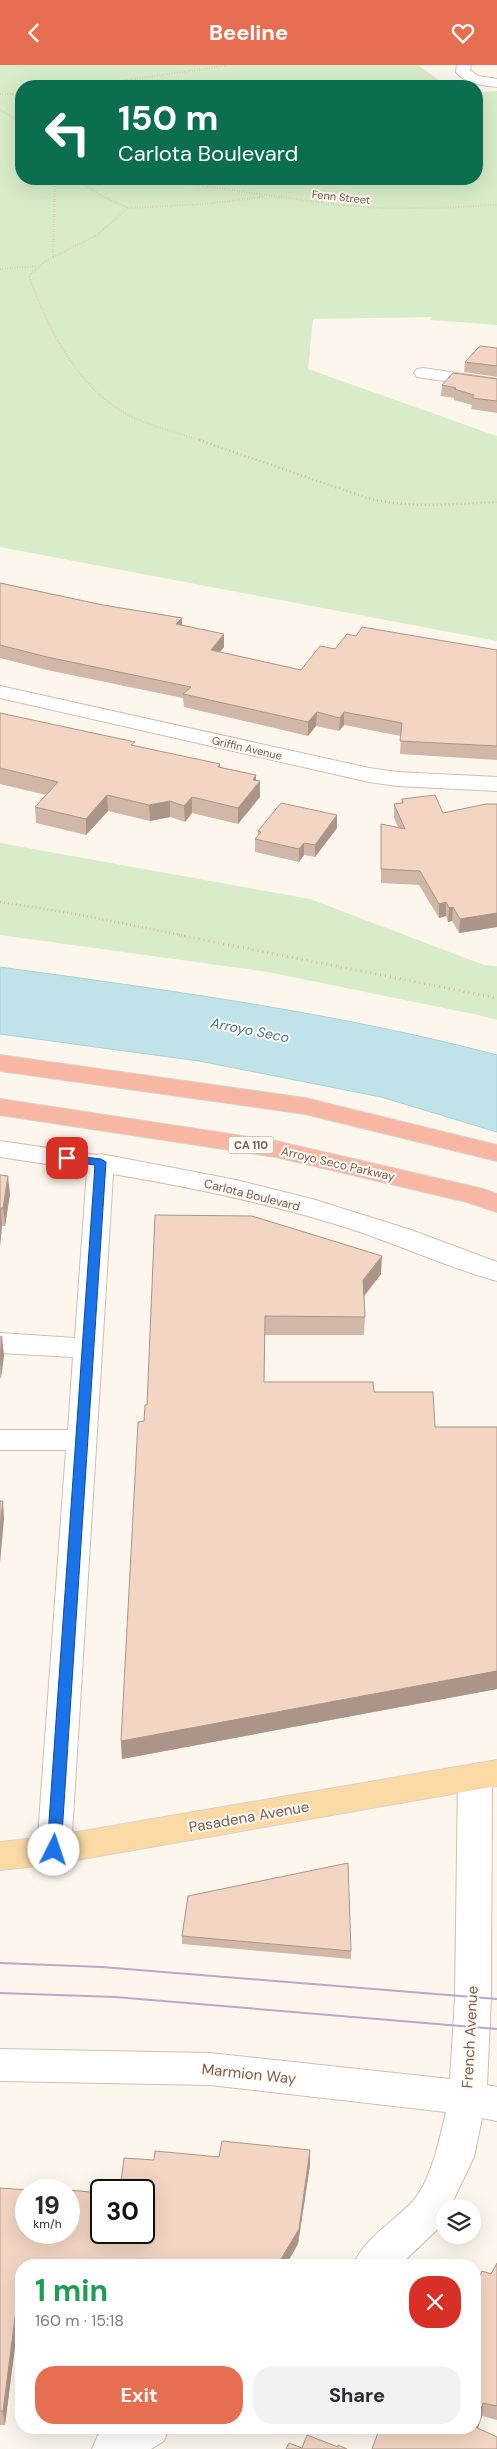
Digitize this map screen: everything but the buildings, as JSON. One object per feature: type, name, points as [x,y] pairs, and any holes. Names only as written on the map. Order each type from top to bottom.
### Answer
[{"type":"highway","points":[[0,1063],[305,1106],[497,1153]]},
{"type":"highway","name":"Arroyo Seco Parkway","points":[[0,1107],[63,1115],[276,1149],[474,1195],[497,1203]]},
{"type":"main road","name":"Pasadena Avenue","points":[[0,1856],[54,1850],[486,1775]]},
{"type":"street","points":[[464,65],[463,71],[467,76],[497,83]]},
{"type":"street","points":[[423,373],[497,384]]},
{"type":"street","name":"Griffin Avenue","points":[[0,692],[369,775],[397,779],[497,784]]},
{"type":"street","name":"Carlota Boulevard","points":[[0,1149],[101,1162],[238,1189],[350,1220],[497,1272]]},
{"type":"street","points":[[54,1850],[101,1162]]},
{"type":"street","points":[[0,1343],[88,1348]]},
{"type":"street","points":[[0,1440],[82,1440]]},
{"type":"street","name":"French Avenue","points":[[378,2259],[428,2212],[482,2101],[473,1997],[486,1775]]},
{"type":"street","name":"Marmion Way","points":[[0,2065],[210,2069],[482,2101]]},
{"type":"street","points":[[113,2449],[137,2434]]},
{"type":"path","points":[[128,80],[229,65]]},
{"type":"path","points":[[0,94],[15,94]]},
{"type":"path","points":[[0,110],[15,119]]},
{"type":"path","points":[[53,257],[55,185]]},
{"type":"path","points":[[85,185],[104,197],[128,208],[205,204],[269,196]]},
{"type":"path","name":"Fenn Street","points":[[198,185],[269,196],[379,208],[450,209],[497,205]]},
{"type":"path","points":[[128,208],[117,222],[101,233],[37,266],[29,276],[38,301],[77,369],[102,398],[131,416],[367,498],[395,505],[423,506],[497,502]]},
{"type":"path","points":[[0,269],[37,266]]},
{"type":"path","points":[[0,902],[70,913],[497,998]]},
{"type":"green space","points":[[0,65],[418,65],[439,80],[15,80],[15,185],[483,185],[483,92],[497,91],[497,325],[431,320],[432,317],[313,319],[308,369],[497,436],[497,641],[0,547]]},
{"type":"green space","points":[[0,843],[310,899],[484,965],[497,966],[497,1020],[268,972],[0,935]]},
{"type":"water","name":"Arroyo Seco","points":[[0,967],[250,1003],[374,1026],[497,1055],[497,1132],[381,1097],[199,1061],[0,1034]]},
{"type":"tram line","points":[[0,1963],[102,1967],[497,1999]]},
{"type":"tram line","points":[[0,1993],[115,1997],[497,2029]]},
{"type":"route","points":[[54,1850],[101,1162],[67,1158]]}]
